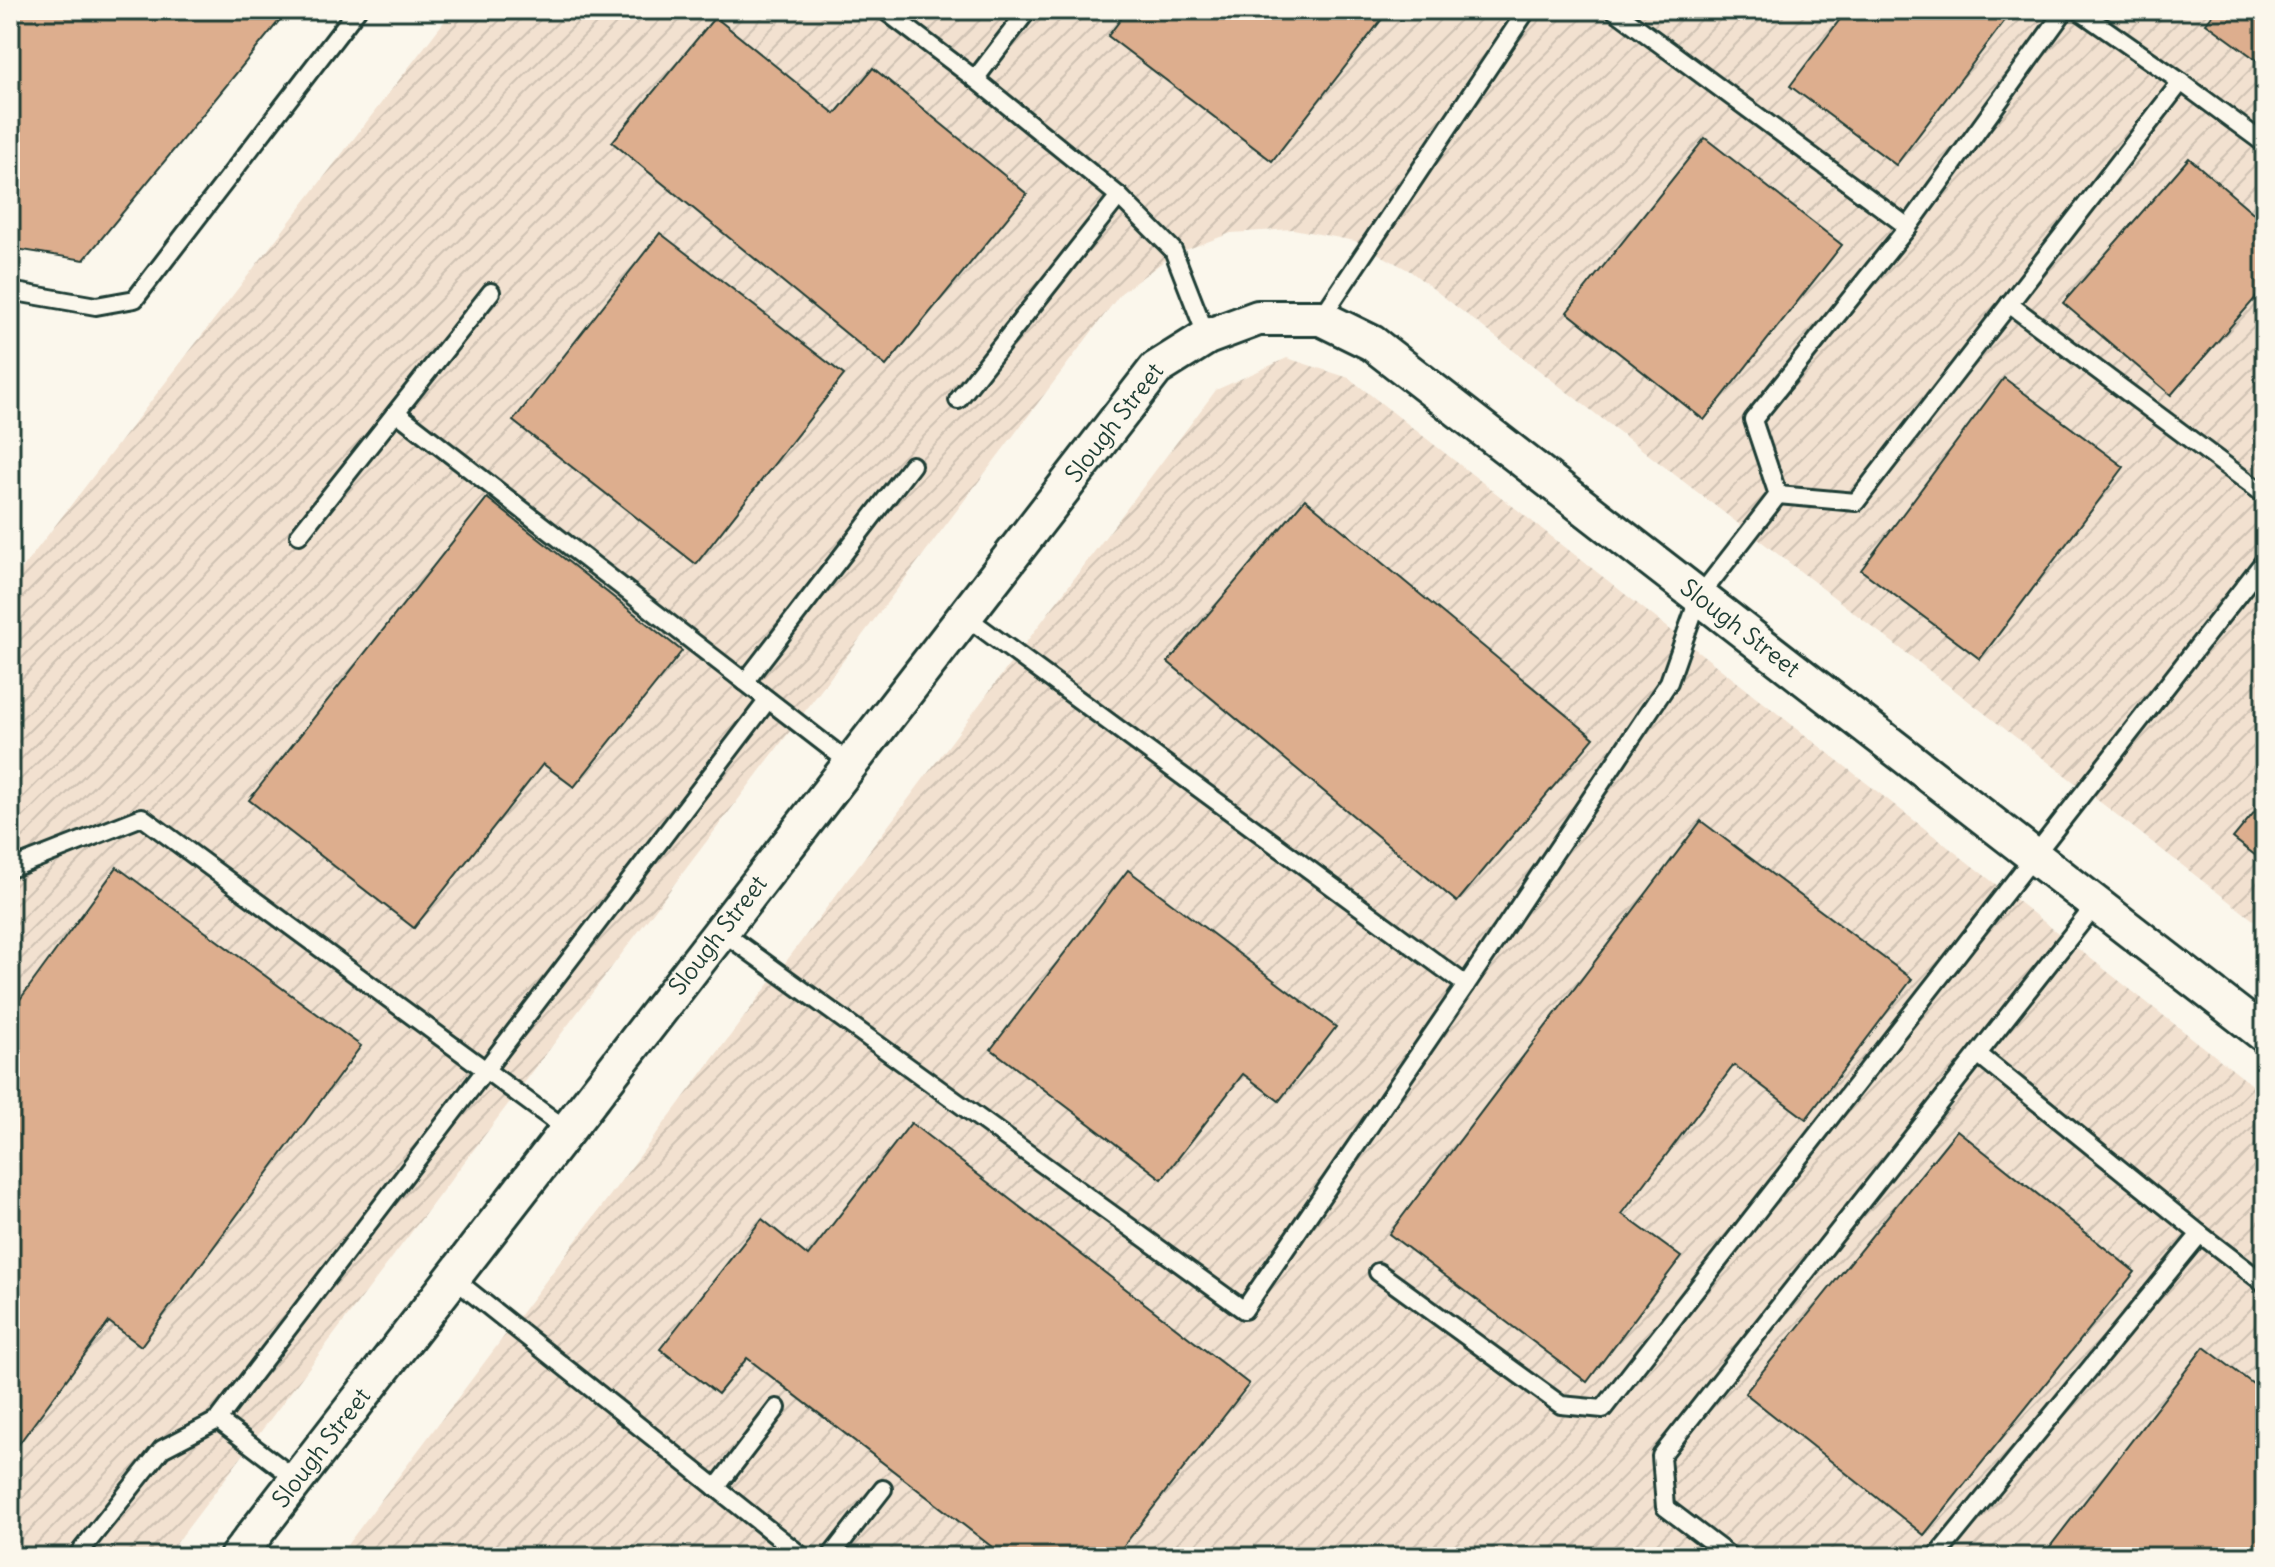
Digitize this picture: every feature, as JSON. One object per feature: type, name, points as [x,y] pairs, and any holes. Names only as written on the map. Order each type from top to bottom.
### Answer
[{"type":"street","name":"Slough Street","points":[[237,1557],[1156,369],[1207,337],[1258,318],[1321,318],[1372,343],[2265,1035]]},
{"type":"lane","points":[[10,291],[96,306],[135,299],[357,10]]},
{"type":"lane","points":[[884,10],[1119,196],[1173,250],[1207,337]]},
{"type":"lane","points":[[975,79],[1028,10]]},
{"type":"lane","points":[[1321,318],[1527,10]]},
{"type":"lane","points":[[1614,10],[1908,227]]},
{"type":"lane","points":[[1778,495],[1753,420],[1908,227],[2065,10]]},
{"type":"lane","points":[[2078,10],[2265,144]]},
{"type":"lane","points":[[1778,495],[1856,502],[2181,82]]},
{"type":"lane","points":[[958,400],[1119,196]]},
{"type":"lane","points":[[299,535],[491,292]]},
{"type":"lane","points":[[2009,304],[2265,495]]},
{"type":"lane","points":[[397,413],[851,764]]},
{"type":"lane","points":[[745,682],[912,465]]},
{"type":"lane","points":[[721,931],[1244,1310],[1669,682],[1699,597],[1778,495]]},
{"type":"lane","points":[[1378,1272],[1561,1405],[1603,1409],[2265,560]]},
{"type":"lane","points":[[965,616],[1466,985]]},
{"type":"lane","points":[[76,1557],[162,1449],[218,1420],[768,700]]},
{"type":"lane","points":[[10,869],[142,817],[567,1130]]},
{"type":"lane","points":[[1731,1557],[1665,1507],[1661,1456],[2096,904]]},
{"type":"lane","points":[[1978,1054],[2265,1284]]},
{"type":"lane","points":[[1936,1557],[2200,1234]]},
{"type":"lane","points":[[453,1278],[803,1557]]},
{"type":"lane","points":[[716,1488],[777,1408]]},
{"type":"lane","points":[[218,1420],[297,1480]]},
{"type":"lane","points":[[830,1557],[883,1489]]},
{"type":"shaded area","points":[[453,10],[2265,10],[2265,929],[1410,271],[1355,241],[1293,229],[1231,233],[1172,255],[1121,293],[166,1557],[10,1557],[10,584]]},
{"type":"shaded area","points":[[1287,358],[1349,378],[2265,1095],[2265,1557],[338,1557],[1216,390]]},
{"type":"building","points":[[10,10],[288,10],[84,260],[10,248]]},
{"type":"building","points":[[1128,10],[1389,10],[1272,161],[1108,36]]},
{"type":"building","points":[[1847,10],[2002,10],[2009,15],[1896,165],[1790,86]]},
{"type":"building","points":[[2216,10],[2265,10],[2265,66],[2206,23]]},
{"type":"building","points":[[715,17],[835,114],[873,68],[1027,194],[886,366],[612,142]]},
{"type":"building","points":[[1705,138],[1842,245],[1704,420],[1567,312]]},
{"type":"building","points":[[2189,158],[2265,223],[2265,287],[2171,395],[2063,303]]},
{"type":"building","points":[[660,233],[844,375],[696,564],[513,421]]},
{"type":"building","points":[[2004,378],[2124,467],[1980,659],[1861,570]]},
{"type":"building","points":[[487,498],[682,651],[574,787],[543,764],[414,928],[249,800]]},
{"type":"building","points":[[1305,499],[1594,738],[1457,902],[1168,662]]},
{"type":"building","points":[[2265,799],[2265,863],[2233,838]]},
{"type":"building","points":[[1701,821],[1912,979],[1806,1119],[1734,1065],[1622,1214],[1681,1257],[1587,1382],[1389,1234]]},
{"type":"building","points":[[117,867],[361,1046],[141,1346],[109,1322],[10,1456],[10,1013]]},
{"type":"building","points":[[1128,870],[1336,1027],[1279,1101],[1243,1074],[1162,1179],[991,1049]]},
{"type":"building","points":[[911,1123],[1249,1384],[1115,1557],[1005,1557],[747,1358],[718,1394],[660,1349],[762,1219],[808,1256]]},
{"type":"building","points":[[1957,1130],[2135,1272],[1924,1535],[1745,1393]]},
{"type":"building","points":[[2204,1347],[2265,1393],[2265,1557],[2042,1557]]}]
